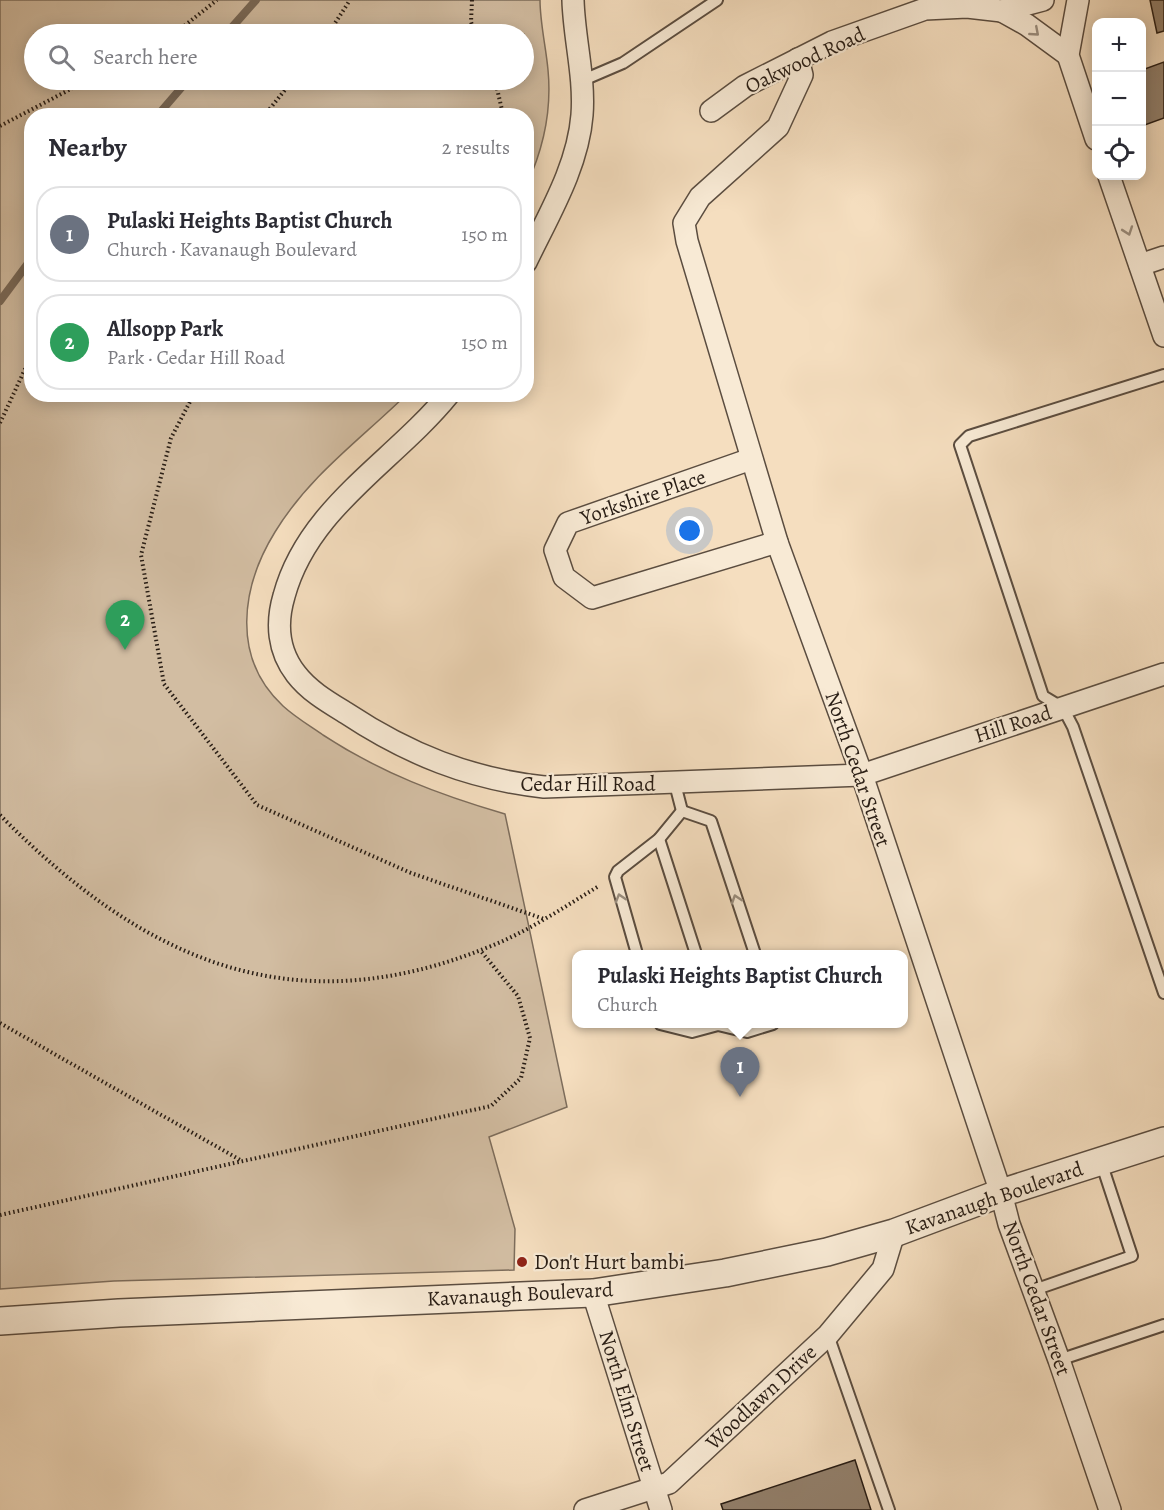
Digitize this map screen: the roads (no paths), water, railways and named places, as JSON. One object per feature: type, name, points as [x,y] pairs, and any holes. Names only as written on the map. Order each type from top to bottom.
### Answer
[{"type":"street","points":[[534,244],[573,158],[582,114],[573,0]]},
{"type":"street","name":"Oakwood Road","points":[[711,111],[745,86],[832,42],[925,9],[967,7],[1002,11],[1043,0]]},
{"type":"street","points":[[1078,0],[1068,55],[1092,127]]},
{"type":"street","points":[[1002,11],[1027,25],[1068,55]]},
{"type":"street","name":"North Cedar Street","points":[[798,59],[802,75],[778,128],[700,198],[684,223],[696,279],[777,542],[862,775],[1001,1193],[1009,1224],[1059,1360],[1110,1510]]},
{"type":"street","points":[[1110,180],[1164,336]]},
{"type":"street","points":[[1140,265],[1164,257]]},
{"type":"street","name":"Cedar Hill Road","points":[[443,402],[432,416],[362,478],[329,513],[304,549],[289,577],[279,611],[280,639],[295,674],[318,695],[386,739],[420,756],[469,774],[510,783],[544,787],[675,784],[862,775]]},
{"type":"street","name":"Yorkshire Place","points":[[751,459],[568,523],[555,550],[564,578],[592,598],[777,542]]},
{"type":"street","name":"Hill Road","points":[[862,775],[1164,674]]},
{"type":"street","name":"Kavanaugh Boulevard","points":[[0,1321],[119,1313],[593,1293],[762,1267],[894,1233],[1001,1193],[1164,1142]]},
{"type":"street","name":"Woodlawn Drive","points":[[585,1510],[669,1483],[828,1335],[883,1269],[894,1233]]},
{"type":"street","name":"North Elm Street","points":[[593,1293],[661,1510]]},
{"type":"lane","points":[[581,81],[623,63],[717,0]]},
{"type":"lane","points":[[1164,375],[969,435],[960,445],[1043,696],[1063,708],[1072,727],[1164,993]]},
{"type":"lane","points":[[675,784],[682,811]]},
{"type":"lane","points":[[636,950],[615,877],[618,871],[659,839],[682,811]]},
{"type":"lane","points":[[682,811],[711,821],[754,950]]},
{"type":"lane","points":[[659,839],[695,950]]},
{"type":"lane","points":[[678,1028],[692,1032],[705,1028]]},
{"type":"lane","points":[[732,1028],[747,1032],[759,1028]]},
{"type":"lane","points":[[1034,1290],[1132,1256],[1101,1162]]},
{"type":"lane","points":[[1059,1360],[1164,1325]]},
{"type":"lane","points":[[828,1335],[889,1510]]},
{"type":"waterway","points":[[235,24],[256,0]]},
{"type":"waterway","points":[[164,108],[179,90]]},
{"type":"waterway","points":[[0,301],[24,269]]},
{"type":"place","name":"Allsopp Park","points":[[125,650]]},
{"type":"place","name":"Pulaski Heights Baptist Church","points":[[740,1097]]},
{"type":"place","name":"Don't Hurt bambi","points":[[522,1262]]}]
